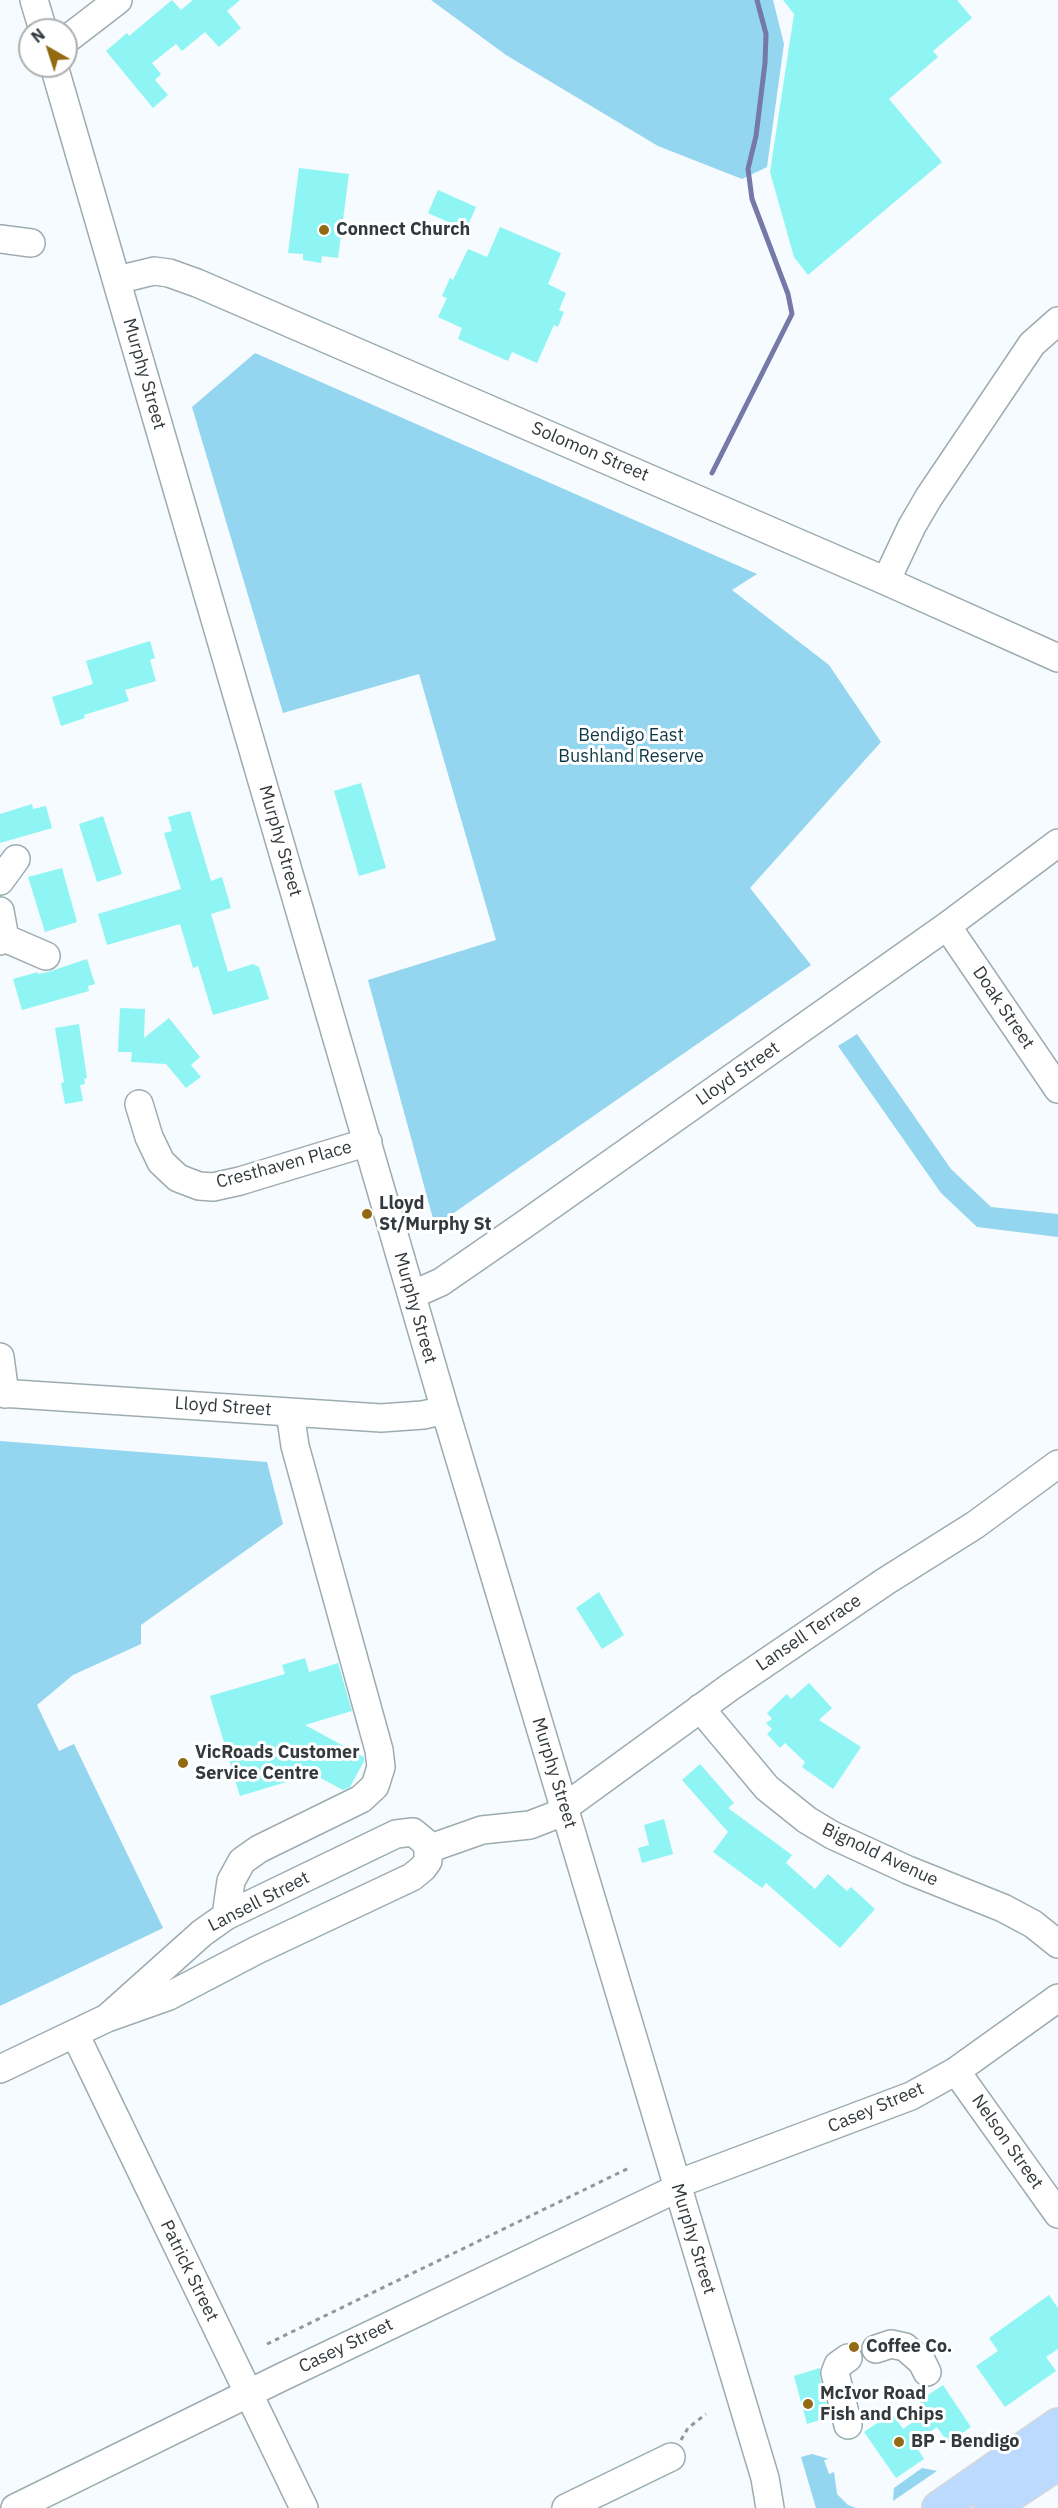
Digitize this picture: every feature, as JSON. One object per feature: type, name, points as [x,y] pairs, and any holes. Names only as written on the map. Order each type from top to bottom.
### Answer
[{"type":"main road","points":[[939,2508],[1058,2425]]},
{"type":"main road","points":[[990,2508],[1058,2463]]},
{"type":"street","points":[[34,0],[39,18]]},
{"type":"street","points":[[78,31],[118,0]]},
{"type":"street","name":"Murphy Street","points":[[58,78],[445,1410],[765,2478],[770,2508]]},
{"type":"street","points":[[0,239],[31,243]]},
{"type":"street","name":"Solomon Street","points":[[117,280],[154,271],[169,273],[197,283],[886,580],[1058,658]]},
{"type":"street","points":[[886,580],[929,497],[1032,344],[1058,321]]},
{"type":"street","name":"Lloyd Street","points":[[412,1295],[451,1276],[947,927],[1058,843]]},
{"type":"street","points":[[0,881],[16,859]]},
{"type":"street","name":"Doak Street","points":[[947,927],[1058,1089]]},
{"type":"street","points":[[1,930],[46,956]]},
{"type":"street","name":"Cresthaven Place","points":[[139,1104],[149,1137],[161,1162],[178,1178],[200,1186],[213,1187],[240,1181],[368,1142]]},
{"type":"street","points":[[0,1357],[2,1394]]},
{"type":"street","name":"Lloyd Street","points":[[2,1394],[381,1418],[423,1415],[445,1410]]},
{"type":"street","points":[[226,1916],[231,1881],[242,1861],[259,1849],[361,1799],[375,1786],[381,1767],[379,1749],[295,1446],[290,1412]]},
{"type":"street","name":"Lansell Terrace","points":[[565,1809],[700,1708],[886,1581],[975,1524],[1058,1464]]},
{"type":"street","name":"Bignold Avenue","points":[[700,1708],[767,1788],[807,1820],[832,1835],[908,1870],[1003,1908],[1033,1924],[1058,1944]]},
{"type":"street","points":[[428,1849],[482,1830],[530,1825],[565,1809]]},
{"type":"street","name":"Lansell Street","points":[[0,2070],[107,2018],[169,1996],[257,1950],[412,1877],[426,1865],[428,1849],[419,1836],[413,1832],[402,1832],[226,1916],[202,1932],[107,2018]]},
{"type":"street","name":"Casey Street","points":[[15,2508],[677,2186],[910,2096],[956,2071],[1058,1998]]},
{"type":"street","name":"Patrick Street","points":[[75,2034],[304,2508]]},
{"type":"street","name":"Nelson Street","points":[[956,2071],[1058,2214]]},
{"type":"street","points":[[876,2349],[891,2344],[906,2347],[922,2361],[927,2372]]},
{"type":"street","points":[[848,2358],[838,2365],[835,2373],[848,2425]]},
{"type":"street","points":[[566,2508],[671,2457]]},
{"type":"street","name":"Murphy Street","points":[[765,2478],[780,2508]]},
{"type":"path","points":[[267,2343],[631,2167]]},
{"type":"path","points":[[671,2457],[688,2428],[705,2415]]},
{"type":"green space","points":[[431,0],[773,0],[784,44],[767,167],[742,179],[658,146],[506,55]]},
{"type":"green space","name":"Bendigo East Bushland Reserve","points":[[255,353],[757,574],[732,590],[829,665],[881,742],[750,888],[811,965],[435,1226],[368,980],[496,940],[419,674],[283,713],[192,407]]},
{"type":"green space","points":[[857,1034],[951,1169],[991,1207],[1058,1214],[1058,1237],[977,1227],[941,1193],[838,1046]]},
{"type":"green space","points":[[0,1441],[267,1462],[283,1524],[141,1625],[141,1644],[73,1675],[37,1705],[59,1751],[74,1744],[163,1928],[0,2006]]},
{"type":"green space","points":[[812,2454],[829,2459],[824,2460],[829,2474],[834,2472],[837,2494],[848,2505],[856,2508],[816,2508],[801,2457]]},
{"type":"green space","points":[[922,2468],[937,2471],[893,2501],[894,2488]]},
{"type":"building","points":[[172,0],[181,10],[193,0],[240,0],[227,11],[241,28],[219,47],[205,32],[182,51],[176,44],[152,63],[161,74],[155,80],[168,95],[153,108],[106,51],[127,33],[129,36]]},
{"type":"building","points":[[783,0],[957,0],[972,18],[933,51],[938,57],[889,99],[942,162],[808,275],[794,257],[770,172],[794,14]]},
{"type":"building","points":[[299,168],[349,174],[338,258],[322,256],[321,263],[303,260],[303,254],[288,253]]},
{"type":"building","points":[[438,190],[476,207],[466,230],[428,213]]},
{"type":"building","points":[[500,227],[561,253],[548,284],[566,293],[559,310],[564,312],[558,327],[554,325],[537,363],[512,352],[508,361],[458,339],[462,328],[438,317],[447,298],[442,296],[450,278],[453,280],[468,249],[487,257]]},
{"type":"building","points":[[150,641],[155,658],[150,660],[156,681],[125,690],[129,701],[84,715],[85,718],[61,726],[52,697],[93,684],[86,661]]},
{"type":"building","points":[[361,783],[386,868],[359,876],[334,791]]},
{"type":"building","points":[[32,804],[33,809],[46,806],[52,828],[0,843],[0,814]]},
{"type":"building","points":[[190,811],[211,881],[222,877],[231,908],[211,914],[228,972],[253,964],[259,967],[269,999],[213,1015],[198,966],[193,968],[180,924],[107,945],[98,914],[181,889],[164,833],[172,831],[168,817]]},
{"type":"building","points":[[103,816],[122,874],[97,882],[79,824]]},
{"type":"building","points":[[62,868],[77,922],[45,932],[28,877]]},
{"type":"building","points":[[87,959],[95,984],[88,986],[89,991],[22,1010],[13,979],[38,972],[38,974],[48,972]]},
{"type":"building","points":[[120,1008],[145,1009],[144,1038],[169,1018],[200,1057],[191,1065],[201,1077],[186,1088],[166,1064],[131,1062],[132,1052],[118,1052]]},
{"type":"building","points":[[79,1024],[87,1078],[84,1079],[85,1084],[80,1085],[83,1101],[65,1104],[61,1083],[64,1082],[55,1028]]},
{"type":"building","points":[[599,1592],[624,1635],[602,1649],[576,1608]]},
{"type":"building","points":[[305,1658],[309,1672],[338,1663],[352,1711],[305,1725],[364,1757],[364,1761],[350,1787],[343,1790],[313,1774],[240,1796],[210,1696],[285,1674],[282,1665]]},
{"type":"building","points":[[809,1683],[832,1708],[819,1720],[861,1747],[833,1789],[802,1767],[805,1762],[785,1743],[780,1748],[767,1734],[772,1729],[766,1723],[772,1719],[767,1713],[787,1694],[791,1699]]},
{"type":"building","points":[[700,1764],[734,1803],[728,1808],[792,1855],[786,1863],[815,1889],[828,1874],[847,1891],[851,1887],[875,1909],[840,1948],[766,1883],[762,1888],[713,1852],[728,1832],[682,1780]]},
{"type":"building","points":[[664,1819],[673,1854],[642,1863],[638,1848],[649,1845],[644,1825]]},
{"type":"building","points":[[1049,2295],[1058,2308],[1058,2349],[1046,2357],[1056,2371],[1005,2407],[976,2366],[998,2351],[989,2338]]},
{"type":"building","points":[[820,2368],[830,2417],[807,2424],[794,2376]]},
{"type":"building","points":[[943,2385],[971,2427],[948,2443],[937,2427],[914,2443],[924,2459],[896,2478],[864,2432],[892,2413],[903,2429],[927,2412],[919,2401]]},
{"type":"waterway","points":[[712,473],[792,314],[788,294],[752,199],[748,169],[756,136],[765,63],[766,34],[757,0]]},
{"type":"place","name":"Connect Church","points":[[324,230]]},
{"type":"place","name":"Lloyd St/Murphy St","points":[[367,1214]]},
{"type":"place","name":"VicRoads Customer Service Centre","points":[[183,1763]]},
{"type":"place","name":"Coffee Co.","points":[[854,2347]]},
{"type":"place","name":"McIvor Road Fish and Chips","points":[[808,2404]]},
{"type":"place","name":"BP - Bendigo","points":[[899,2442]]}]
